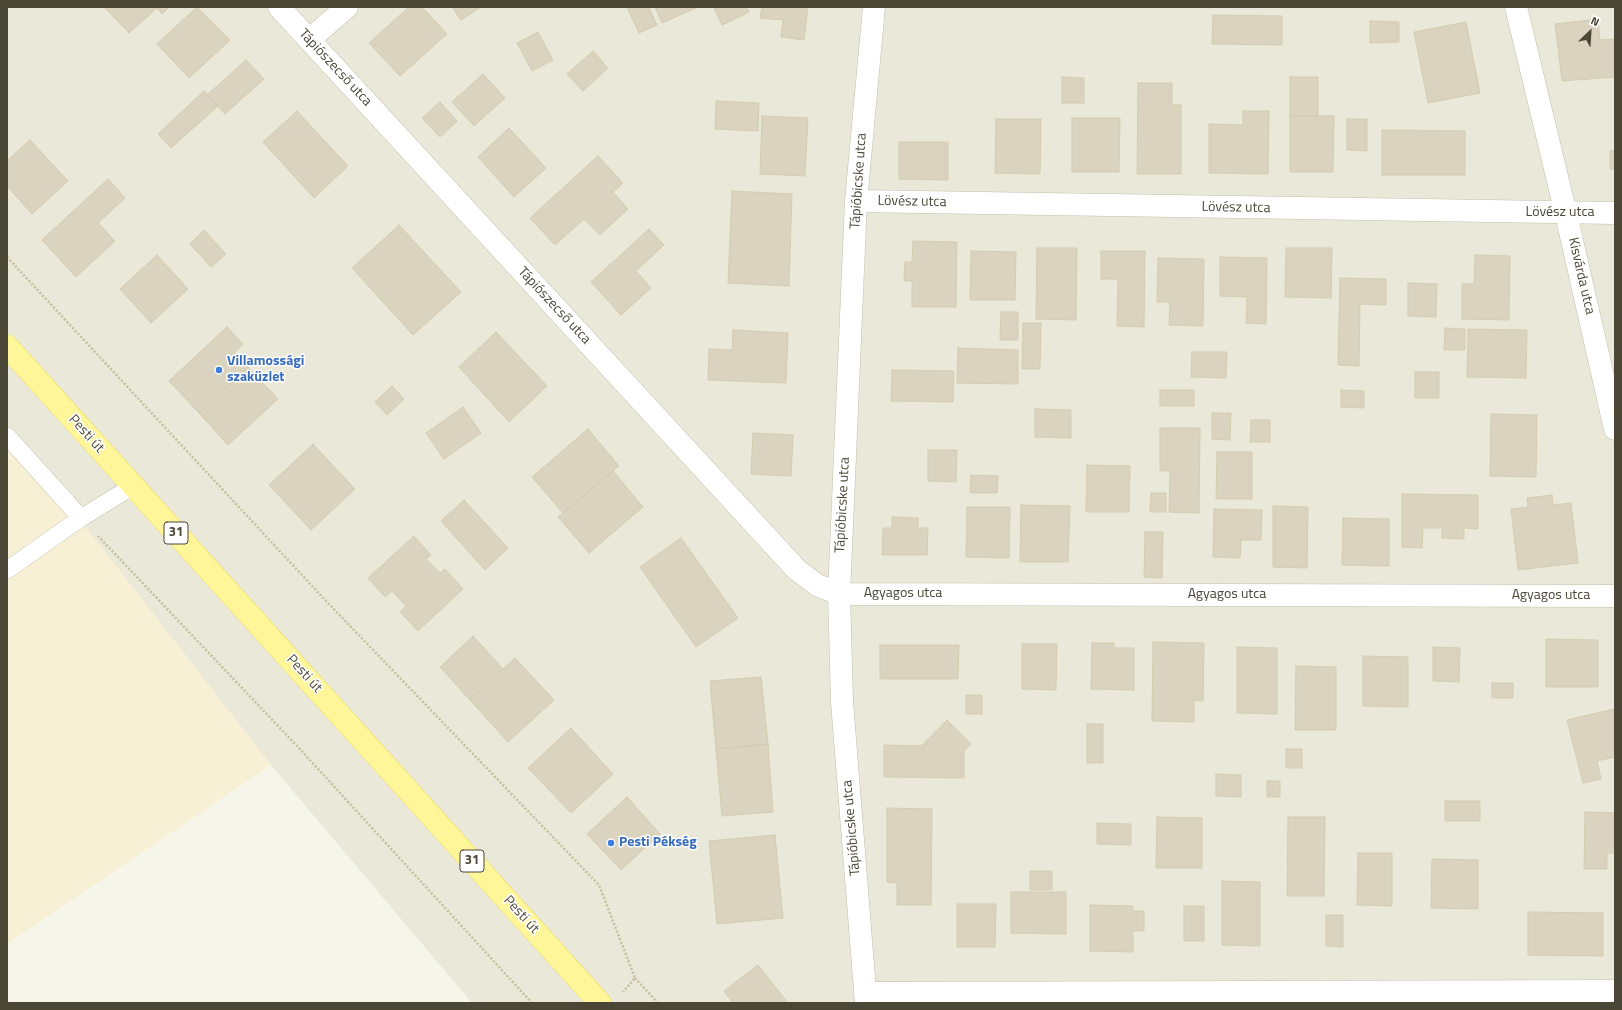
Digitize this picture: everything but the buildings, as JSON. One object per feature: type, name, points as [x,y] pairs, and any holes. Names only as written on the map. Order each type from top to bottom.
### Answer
[{"type":"main road","name":"Pesti út","points":[[7,347],[600,1003]]},
{"type":"street","name":"Tápiószecső utca","points":[[279,7],[797,570],[817,585],[839,594]]},
{"type":"street","points":[[309,40],[347,7]]},
{"type":"street","name":"Tápióbicske utca","points":[[865,998],[842,702],[839,594],[856,201],[874,7]]},
{"type":"street","name":"Kisvárda utca","points":[[1516,7],[1566,214],[1615,429]]},
{"type":"street","name":"Lövész utca","points":[[856,201],[1566,214],[1615,213]]},
{"type":"street","name":"Agyagos utca","points":[[839,594],[1615,596]]},
{"type":"street","points":[[865,998],[1615,991]]},
{"type":"lane","points":[[7,436],[81,518]]},
{"type":"lane","points":[[7,570],[81,518],[133,486]]},
{"type":"path","points":[[7,257],[320,595],[599,885],[635,978],[658,1003]]},
{"type":"path","points":[[81,518],[298,747],[532,1003]]},
{"type":"path","points":[[622,993],[635,978]]},
{"type":"shaded area","points":[[7,7],[1615,7],[1615,1003],[472,1003],[271,765],[7,426]]},
{"type":"shaded area","points":[[7,426],[271,765],[7,944]]},
{"type":"place","name":"Villamossági szaküzlet","points":[[219,370]]},
{"type":"place","name":"Pesti Pékség","points":[[611,843]]}]
